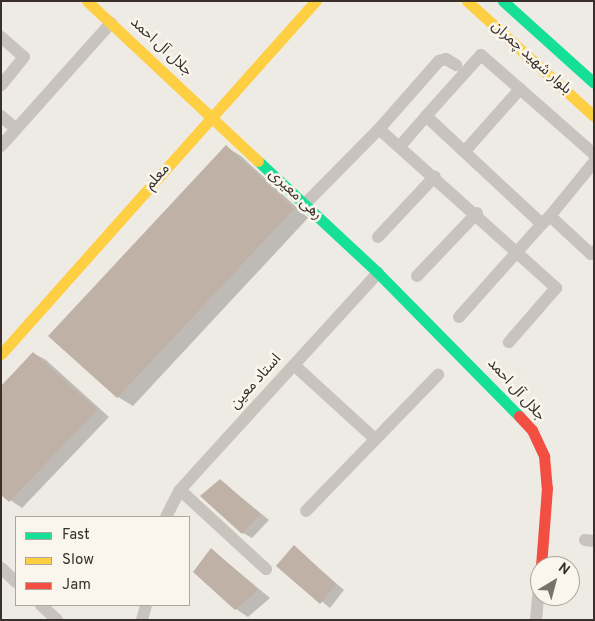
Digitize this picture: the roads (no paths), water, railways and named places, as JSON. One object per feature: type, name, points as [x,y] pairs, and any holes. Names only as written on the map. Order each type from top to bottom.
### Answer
[{"type":"street","name":"جلال آل احمد","points":[[87,1],[212,117]]},
{"type":"street","name":"معلم","points":[[1,354],[316,1]]},
{"type":"street","name":"بلوار شهید چمران","points":[[467,1],[594,116]]},
{"type":"street","name":"بلوار شهید چمران","points":[[503,1],[594,83]]},
{"type":"street","points":[[1,146],[112,23]]},
{"type":"street","points":[[1,37],[24,57],[1,85]]},
{"type":"street","points":[[401,145],[482,55],[594,154]]},
{"type":"street","points":[[305,204],[379,128],[439,61],[446,59],[456,65]]},
{"type":"street","points":[[465,151],[520,89]]},
{"type":"street","points":[[1,116],[16,129]]},
{"type":"street","points":[[426,116],[546,220],[591,254],[594,251]]},
{"type":"street","name":"رهی معیری","points":[[212,117],[378,273]]},
{"type":"street","points":[[379,128],[401,145],[477,213],[556,288],[509,342]]},
{"type":"street","points":[[459,317],[517,250],[546,220],[594,162]]},
{"type":"street","points":[[378,237],[435,176]]},
{"type":"street","points":[[417,276],[477,213]]},
{"type":"street","name":"جلال آل احمد","points":[[378,273],[489,382],[532,430],[544,456],[547,488],[542,556]]},
{"type":"street","name":"استاد معین","points":[[167,516],[180,490],[378,273]]},
{"type":"street","points":[[294,365],[375,440]]},
{"type":"street","points":[[306,511],[438,376]]},
{"type":"street","points":[[180,490],[266,569]]},
{"type":"street","points":[[1,568],[15,581]]},
{"type":"street","points":[[42,606],[57,620]]},
{"type":"street","points":[[142,620],[146,606]]},
{"type":"street","points":[[536,620],[537,606]]}]
